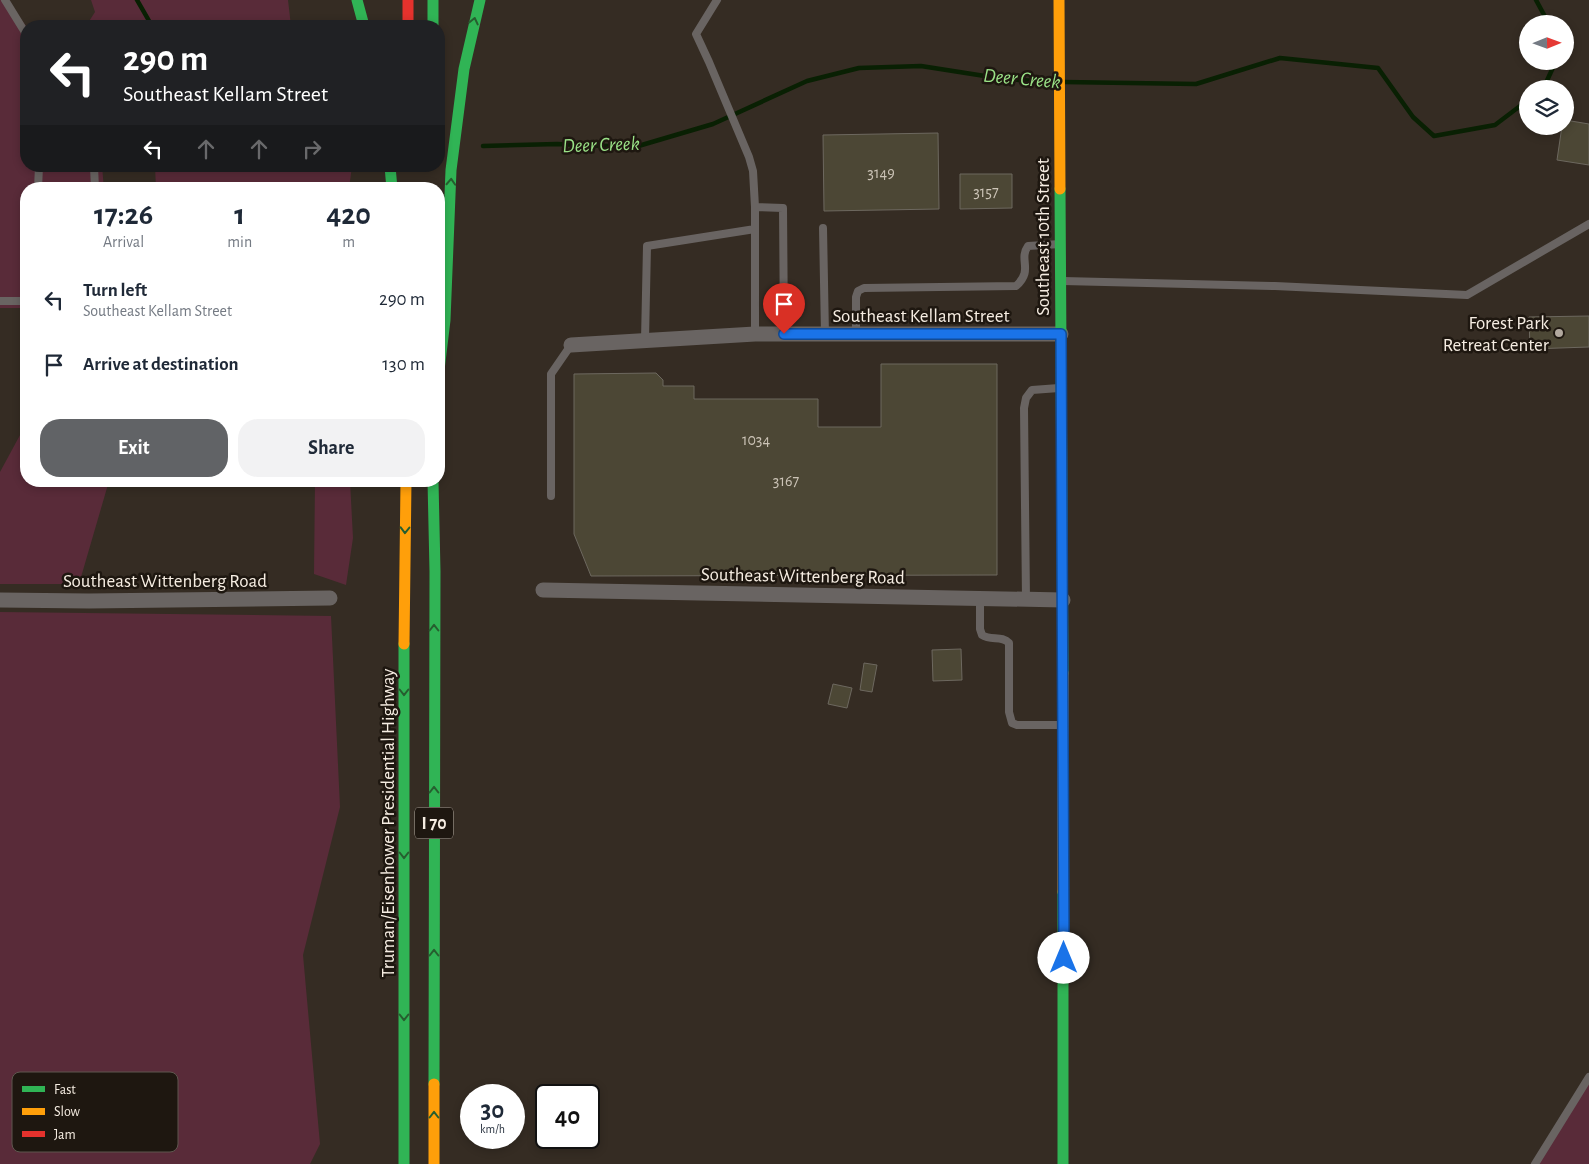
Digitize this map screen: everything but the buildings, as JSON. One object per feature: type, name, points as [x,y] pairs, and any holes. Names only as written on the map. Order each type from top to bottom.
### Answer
[{"type":"main road","points":[[357,0],[362,20]]},
{"type":"main road","points":[[408,0],[408,20]]},
{"type":"main road","points":[[433,0],[433,20]]},
{"type":"main road","points":[[445,320],[451,180],[457,116],[464,69],[480,0]]},
{"type":"main road","name":"Southeast 10th Street","points":[[1059,0],[1063,600],[1063,1164]]},
{"type":"main road","name":"Truman/Eisenhower Presidential Highway","points":[[404,1164],[404,609],[406,487]]},
{"type":"main road","name":"I 70","points":[[433,487],[434,1141],[436,1164]]},
{"type":"main road","points":[[395,1164],[404,1081]]},
{"type":"street","name":"Southeast Kellam Street","points":[[571,345],[755,334],[1061,334]]},
{"type":"street","name":"Southeast Wittenberg Road","points":[[543,590],[1063,600]]},
{"type":"street","name":"Southeast Wittenberg Road","points":[[0,600],[89,601],[330,598]]},
{"type":"lane","points":[[5,0],[20,24]]},
{"type":"lane","points":[[717,0],[696,34],[749,157],[753,171],[755,208],[755,334]]},
{"type":"lane","points":[[755,208],[783,208],[784,334]]},
{"type":"lane","points":[[1060,281],[1275,286],[1467,295],[1589,224]]},
{"type":"lane","points":[[823,228],[825,335]]},
{"type":"lane","points":[[645,340],[647,246],[755,229]]},
{"type":"lane","points":[[856,335],[856,297],[858,291],[864,288],[1016,286],[1023,280],[1025,274],[1025,251],[1028,246],[1060,244]]},
{"type":"lane","points":[[0,301],[20,302]]},
{"type":"lane","points":[[551,496],[551,374],[571,345]]},
{"type":"lane","points":[[1026,600],[1024,408],[1026,398],[1032,390],[1061,388]]},
{"type":"lane","points":[[980,599],[980,629],[982,635],[986,638],[1006,640],[1009,643],[1008,712],[1012,723],[1016,725],[1063,725]]},
{"type":"lane","points":[[1535,1164],[1589,1077]]},
{"type":"shaded area","points":[[0,0],[7,0],[22,20],[20,20],[20,172],[103,172],[103,182],[20,182],[20,308],[0,308]]},
{"type":"shaded area","points":[[91,0],[288,0],[290,20],[90,20],[95,12]]},
{"type":"shaded area","points":[[155,172],[351,172],[350,182],[156,182]]},
{"type":"shaded area","points":[[20,435],[20,487],[107,487],[79,584],[0,584],[0,472]]},
{"type":"shaded area","points":[[315,487],[350,487],[353,538],[346,585],[314,574]]},
{"type":"shaded area","points":[[0,612],[331,616],[340,807],[303,955],[320,1144],[310,1164],[0,1164]]},
{"type":"shaded area","points":[[1589,1077],[1589,1164],[1536,1164]]},
{"type":"waterway","name":"Deer Creek","points":[[137,0],[149,20]]},
{"type":"waterway","name":"Deer Creek","points":[[1536,0],[1544,15]]},
{"type":"waterway","name":"Deer Creek","points":[[1064,82],[1196,84],[1280,58],[1378,68],[1413,117],[1434,136],[1495,125],[1519,107]]},
{"type":"waterway","name":"Deer Creek","points":[[483,146],[557,144],[635,147],[713,124],[807,81],[859,68],[921,66],[1004,79],[1054,82]]},
{"type":"waterway","name":"Deer Creek","points":[[1547,80],[1552,70]]},
{"type":"traffic: fast","points":[[357,0],[362,20]]},
{"type":"traffic: fast","points":[[433,0],[433,20]]},
{"type":"traffic: fast","points":[[445,320],[451,170],[464,69],[480,0]]},
{"type":"traffic: fast","points":[[391,172],[391,182]]},
{"type":"traffic: fast","points":[[1060,189],[1063,673]]},
{"type":"traffic: fast","points":[[433,487],[435,571],[434,1084]]},
{"type":"traffic: fast","points":[[404,644],[404,1164]]},
{"type":"traffic: fast","points":[[1063,892],[1063,1164]]},
{"type":"traffic: slow","points":[[1059,0],[1060,189]]},
{"type":"traffic: slow","points":[[404,644],[406,487]]},
{"type":"traffic: slow","points":[[1063,673],[1063,892]]},
{"type":"traffic: slow","points":[[434,1084],[434,1164]]},
{"type":"traffic: jam","points":[[408,0],[408,20]]},
{"type":"place","name":"Forest Park Retreat Center","points":[[1559,333]]},
{"type":"route","points":[[784,334],[1061,334],[1064,958]]}]
